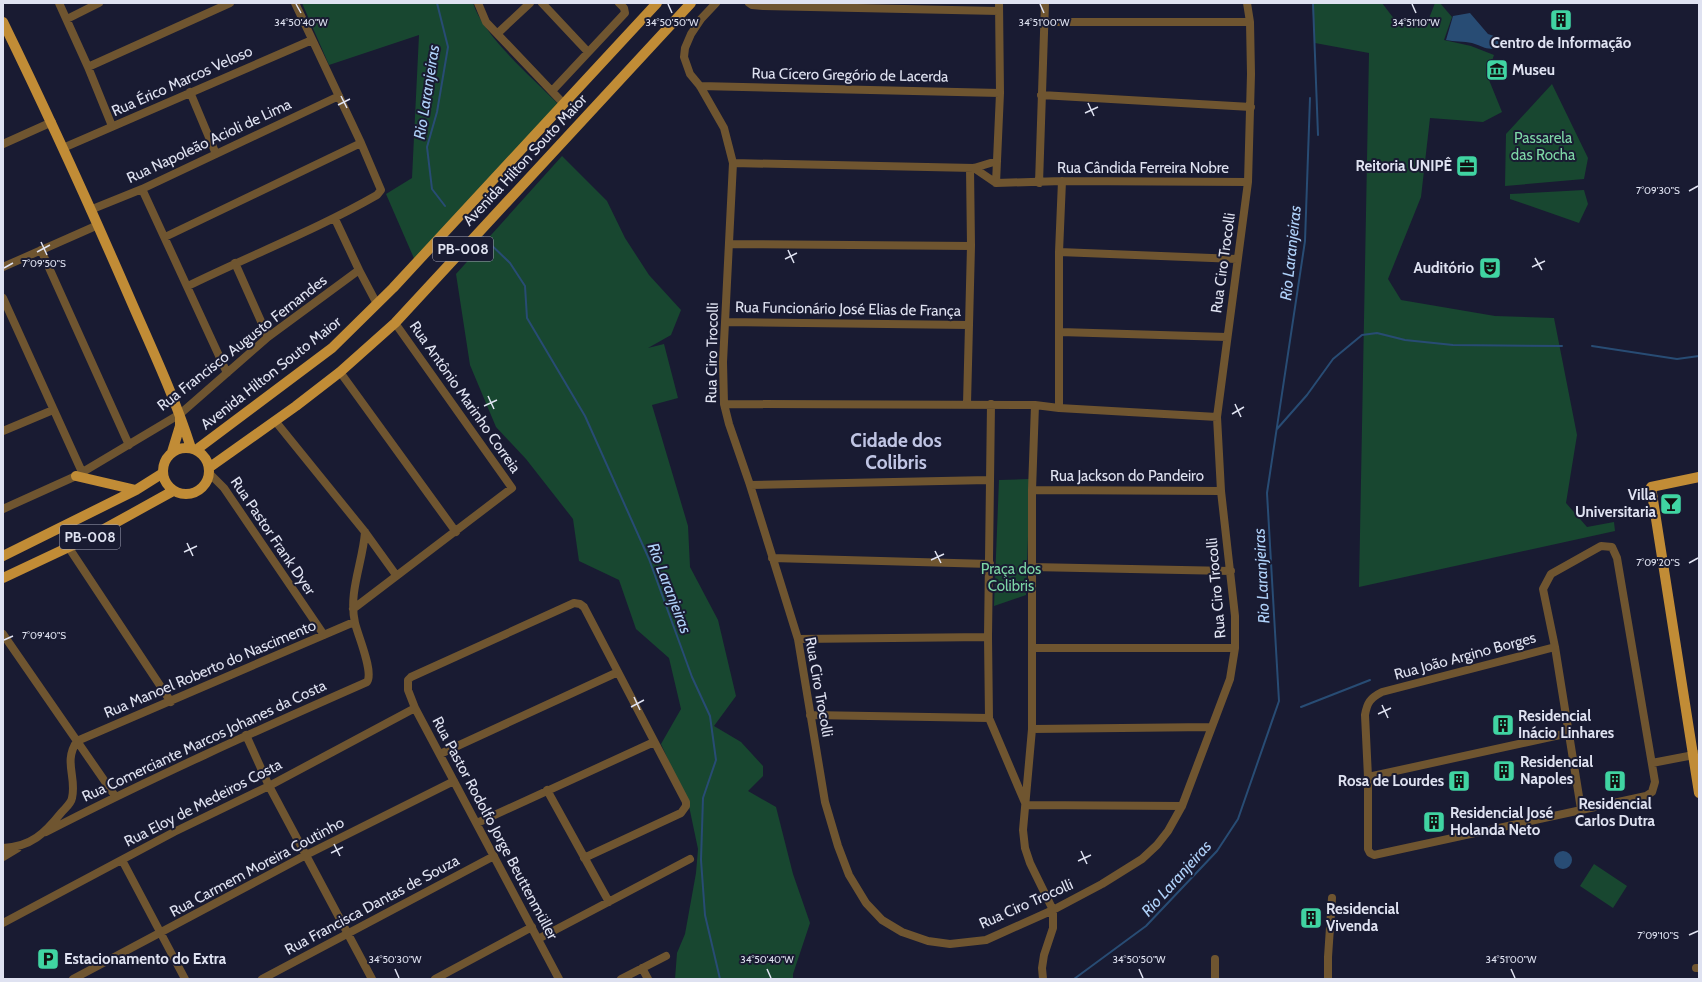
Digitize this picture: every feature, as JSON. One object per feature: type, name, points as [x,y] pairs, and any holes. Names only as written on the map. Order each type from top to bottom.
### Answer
[{"type":"main road","name":"Avenida Hilton Souto Maior","points":[[194,449],[332,348],[377,304],[657,3]]},
{"type":"main road","name":"Avenida Hilton Souto Maior","points":[[210,470],[276,422],[340,372],[395,323],[691,3]]},
{"type":"main road","points":[[3,22],[52,122],[194,449]]},
{"type":"main road","points":[[172,452],[184,448],[194,449],[205,457],[210,470],[204,486],[193,494],[174,491],[166,483],[163,473],[165,461],[172,452],[180,426],[180,414]]},
{"type":"main road","name":"PB-008","points":[[3,556],[136,490],[163,473]]},
{"type":"main road","points":[[79,474],[136,490]]},
{"type":"main road","points":[[1699,477],[1651,487],[1696,755],[1699,793]]},
{"type":"main road","name":"PB-008","points":[[3,578],[69,548],[174,491]]},
{"type":"street","points":[[59,3],[88,67],[112,126]]},
{"type":"street","points":[[67,19],[99,3]]},
{"type":"street","points":[[88,67],[230,3]]},
{"type":"street","points":[[188,286],[235,263],[335,219],[377,196],[381,190],[362,143],[295,3]]},
{"type":"street","points":[[478,3],[486,22],[563,103]]},
{"type":"street","points":[[498,33],[530,3]]},
{"type":"street","points":[[542,3],[588,52]]},
{"type":"street","name":"Avenida Hilton Souto Maior","points":[[552,91],[625,13],[624,8],[619,3]]},
{"type":"street","name":"Rua Ciro Trocolli","points":[[716,3],[701,19],[691,34],[685,48],[684,57],[690,74],[700,86],[724,128],[733,163],[724,404],[729,424],[750,485],[798,639],[825,802],[838,846],[849,875],[866,903],[882,920],[902,932],[928,941],[950,944],[986,940],[1053,910],[1102,884],[1142,859],[1168,831],[1182,806],[1230,678],[1235,648],[1236,616],[1221,491],[1217,417],[1248,182],[1251,107],[1250,22],[1247,3]]},
{"type":"street","points":[[749,3],[752,5],[763,6],[999,7],[1000,93],[996,182],[972,168]]},
{"type":"street","points":[[1039,183],[1045,3]]},
{"type":"street","points":[[1044,22],[1250,22]]},
{"type":"street","name":"Rua Érico Marcos Veloso","points":[[63,148],[312,40]]},
{"type":"street","name":"Rua Cícero Gregório de Lacerda","points":[[700,86],[1000,93]]},
{"type":"street","points":[[190,92],[216,154]]},
{"type":"street","points":[[1041,95],[1251,107]]},
{"type":"street","name":"Rua Napoleão Acioli de Lima","points":[[90,210],[142,189],[339,96]]},
{"type":"street","points":[[3,144],[52,122]]},
{"type":"street","points":[[165,237],[362,143]]},
{"type":"street","points":[[733,163],[972,168],[997,161]]},
{"type":"street","points":[[967,404],[972,168]]},
{"type":"street","points":[[1059,408],[1059,252],[1062,181]]},
{"type":"street","name":"Rua Cândida Ferreira Nobre","points":[[996,182],[1248,182]]},
{"type":"street","points":[[142,189],[227,373]]},
{"type":"street","points":[[335,219],[377,304]]},
{"type":"street","points":[[3,267],[98,225]]},
{"type":"street","points":[[730,244],[971,246]]},
{"type":"street","points":[[41,250],[129,445]]},
{"type":"street","points":[[1059,252],[1237,260]]},
{"type":"street","points":[[235,263],[268,337]]},
{"type":"street","name":"Rua Francisco Augusto Fernandes","points":[[3,509],[79,474],[180,414],[268,337],[359,270]]},
{"type":"street","points":[[3,298],[53,410],[79,474]]},
{"type":"street","name":"Rua Funcionário José Elias de França","points":[[726,322],[969,325]]},
{"type":"street","name":"Rua Antônio Marinho Correia","points":[[395,323],[512,488],[456,532]]},
{"type":"street","points":[[1060,332],[1227,337]]},
{"type":"street","points":[[340,372],[456,532],[396,575],[353,609]]},
{"type":"street","points":[[724,404],[1035,405],[1059,408],[1217,417]]},
{"type":"street","points":[[991,404],[989,480],[989,718],[1026,804]]},
{"type":"street","points":[[1035,405],[1031,567],[1033,648],[1032,729],[1023,830],[1025,848],[1053,910],[1052,928],[1044,955],[1042,968],[1043,979]]},
{"type":"street","points":[[3,430],[53,410]]},
{"type":"street","points":[[276,422],[365,532],[396,575]]},
{"type":"street","name":"Rua Pastor Frank Dyer","points":[[210,470],[224,488],[324,635]]},
{"type":"street","points":[[750,485],[989,480]]},
{"type":"street","name":"Rua Jackson do Pandeiro","points":[[1032,490],[1221,491]]},
{"type":"street","points":[[354,622],[353,592],[363,552],[365,532]]},
{"type":"street","points":[[1569,733],[1368,776],[1368,849],[1370,853],[1374,854],[1646,796],[1652,792],[1655,782],[1652,763],[1617,558],[1612,547],[1601,546],[1551,574],[1543,589],[1556,647],[1581,809]]},
{"type":"street","points":[[69,548],[171,702]]},
{"type":"street","points":[[772,558],[990,564]]},
{"type":"street","points":[[1031,567],[1231,571]]},
{"type":"street","name":"Rua Pastor Rodolfo Jorge Beuttenmüller","points":[[560,979],[416,708],[408,690],[408,680],[411,677],[564,606],[574,603],[580,604],[584,607],[618,672]]},
{"type":"street","name":"Rua Manoel Roberto do Nascimento","points":[[77,741],[171,702],[354,622]]},
{"type":"street","name":"Rua Comerciante Marcos Johanes da Costa","points":[[25,844],[115,796],[246,735],[367,682],[369,673],[354,622]]},
{"type":"street","points":[[3,634],[115,796]]},
{"type":"street","points":[[798,639],[988,637]]},
{"type":"street","name":"Rua João Argino Borges","points":[[1368,776],[1365,716],[1366,706],[1370,699],[1382,692],[1556,647]]},
{"type":"street","points":[[1033,648],[1235,648]]},
{"type":"street","points":[[440,754],[618,672],[686,802],[686,806],[681,812],[584,858]]},
{"type":"street","name":"Rua Eloy de Medeiros Costa","points":[[3,923],[174,832],[269,786],[416,708]]},
{"type":"street","points":[[810,715],[989,718]]},
{"type":"street","points":[[1032,729],[1211,727]]},
{"type":"street","points":[[246,735],[269,786],[372,979]]},
{"type":"street","points":[[46,832],[70,803],[72,798],[70,758],[77,741]]},
{"type":"street","points":[[477,823],[654,742]]},
{"type":"street","points":[[1652,763],[1696,755]]},
{"type":"street","name":"Rua Carmem Moreira Coutinho","points":[[73,979],[306,855],[454,781]]},
{"type":"street","points":[[547,790],[609,902]]},
{"type":"street","points":[[1026,804],[1182,806]]},
{"type":"street","points":[[3,848],[25,844]]},
{"type":"street","points":[[3,857],[25,844]]},
{"type":"street","name":"Rua Francisca Dantas de Souza","points":[[262,979],[494,856]]},
{"type":"street","points":[[538,939],[690,859]]},
{"type":"street","points":[[122,860],[185,979]]},
{"type":"street","points":[[1328,979],[1332,898]]},
{"type":"street","points":[[435,979],[532,927]]},
{"type":"street","points":[[622,979],[666,956]]},
{"type":"street","points":[[1214,979],[1215,959]]},
{"type":"street","points":[[642,968],[648,979]]},
{"type":"green space","points":[[302,3],[473,3],[478,16],[498,43],[558,104],[416,263],[386,194],[412,178],[419,35],[329,65]]},
{"type":"green space","points":[[1312,3],[1382,3],[1395,20],[1428,21],[1435,3],[1440,3],[1452,17],[1444,40],[1471,46],[1494,55],[1487,75],[1502,112],[1483,122],[1430,118],[1421,197],[1388,279],[1401,300],[1495,316],[1554,318],[1577,435],[1566,503],[1587,527],[1614,522],[1615,531],[1359,587],[1369,53],[1315,43]]},
{"type":"green space","name":"Passarela das Rocha","points":[[1552,84],[1588,158],[1584,179],[1505,186],[1506,134]]},
{"type":"green space","points":[[562,156],[607,201],[625,238],[649,275],[681,310],[671,335],[648,348],[664,344],[678,398],[652,405],[688,526],[690,567],[718,620],[736,696],[714,726],[741,742],[763,766],[763,776],[748,791],[776,807],[793,874],[810,923],[793,974],[793,979],[675,979],[677,953],[685,934],[696,873],[698,849],[689,806],[661,744],[681,709],[669,658],[636,629],[619,580],[579,561],[573,519],[526,459],[496,427],[470,365],[456,274]]},
{"type":"green space","points":[[1584,190],[1588,204],[1579,223],[1510,199],[1510,194]]},
{"type":"green space","name":"Praça dos Colibris","points":[[1030,479],[1026,595],[994,606],[999,480]]},
{"type":"green space","points":[[1594,864],[1627,886],[1613,908],[1580,886]]},
{"type":"water","points":[[1470,13],[1488,34],[1497,37],[1500,48],[1487,48],[1472,43],[1446,40],[1453,16]]},
{"type":"water","points":[[1563,851],[1569,854],[1572,860],[1569,866],[1563,869],[1557,866],[1554,860],[1557,854]]},
{"type":"waterway","name":"Rio Laranjeiras","points":[[437,3],[448,47],[437,112],[427,147],[432,189],[445,206]]},
{"type":"waterway","points":[[1313,3],[1318,135]]},
{"type":"waterway","name":"Rio Laranjeiras","points":[[1074,979],[1146,926],[1217,851],[1238,819],[1279,701],[1267,493],[1305,241],[1310,98]]},
{"type":"waterway","name":"Rio Laranjeiras","points":[[483,237],[510,263],[525,286],[527,318],[585,416],[649,559],[692,677],[710,716],[716,760],[703,798],[701,860],[705,915],[720,979]]},
{"type":"waterway","points":[[1277,429],[1307,395],[1333,359],[1362,335],[1377,333],[1405,340],[1453,345],[1562,346]]},
{"type":"waterway","points":[[1592,346],[1677,359],[1699,356]]},
{"type":"waterway","points":[[1301,707],[1370,680]]},
{"type":"place","name":"Centro de Informação","points":[[1561,20]]},
{"type":"place","name":"Museu","points":[[1497,70]]},
{"type":"place","name":"Reitoria UNIPÊ","points":[[1467,166]]},
{"type":"place","name":"Auditório","points":[[1490,268]]},
{"type":"place","name":"Villa Universitaria","points":[[1671,504]]},
{"type":"place","name":"Residencial Inácio Linhares","points":[[1503,725]]},
{"type":"place","name":"Residencial Napoles","points":[[1504,771]]},
{"type":"place","name":"Rosa de Lourdes","points":[[1459,781]]},
{"type":"place","name":"Residencial Carlos Dutra","points":[[1615,781]]},
{"type":"place","name":"Residencial José Holanda Neto","points":[[1434,822]]},
{"type":"place","name":"Residencial Vivenda","points":[[1311,918]]},
{"type":"place","name":"Estacionamento do Extra","points":[[48,959]]},
{"type":"district","name":"Cidade dos Colibris","points":[[896,451]]}]
